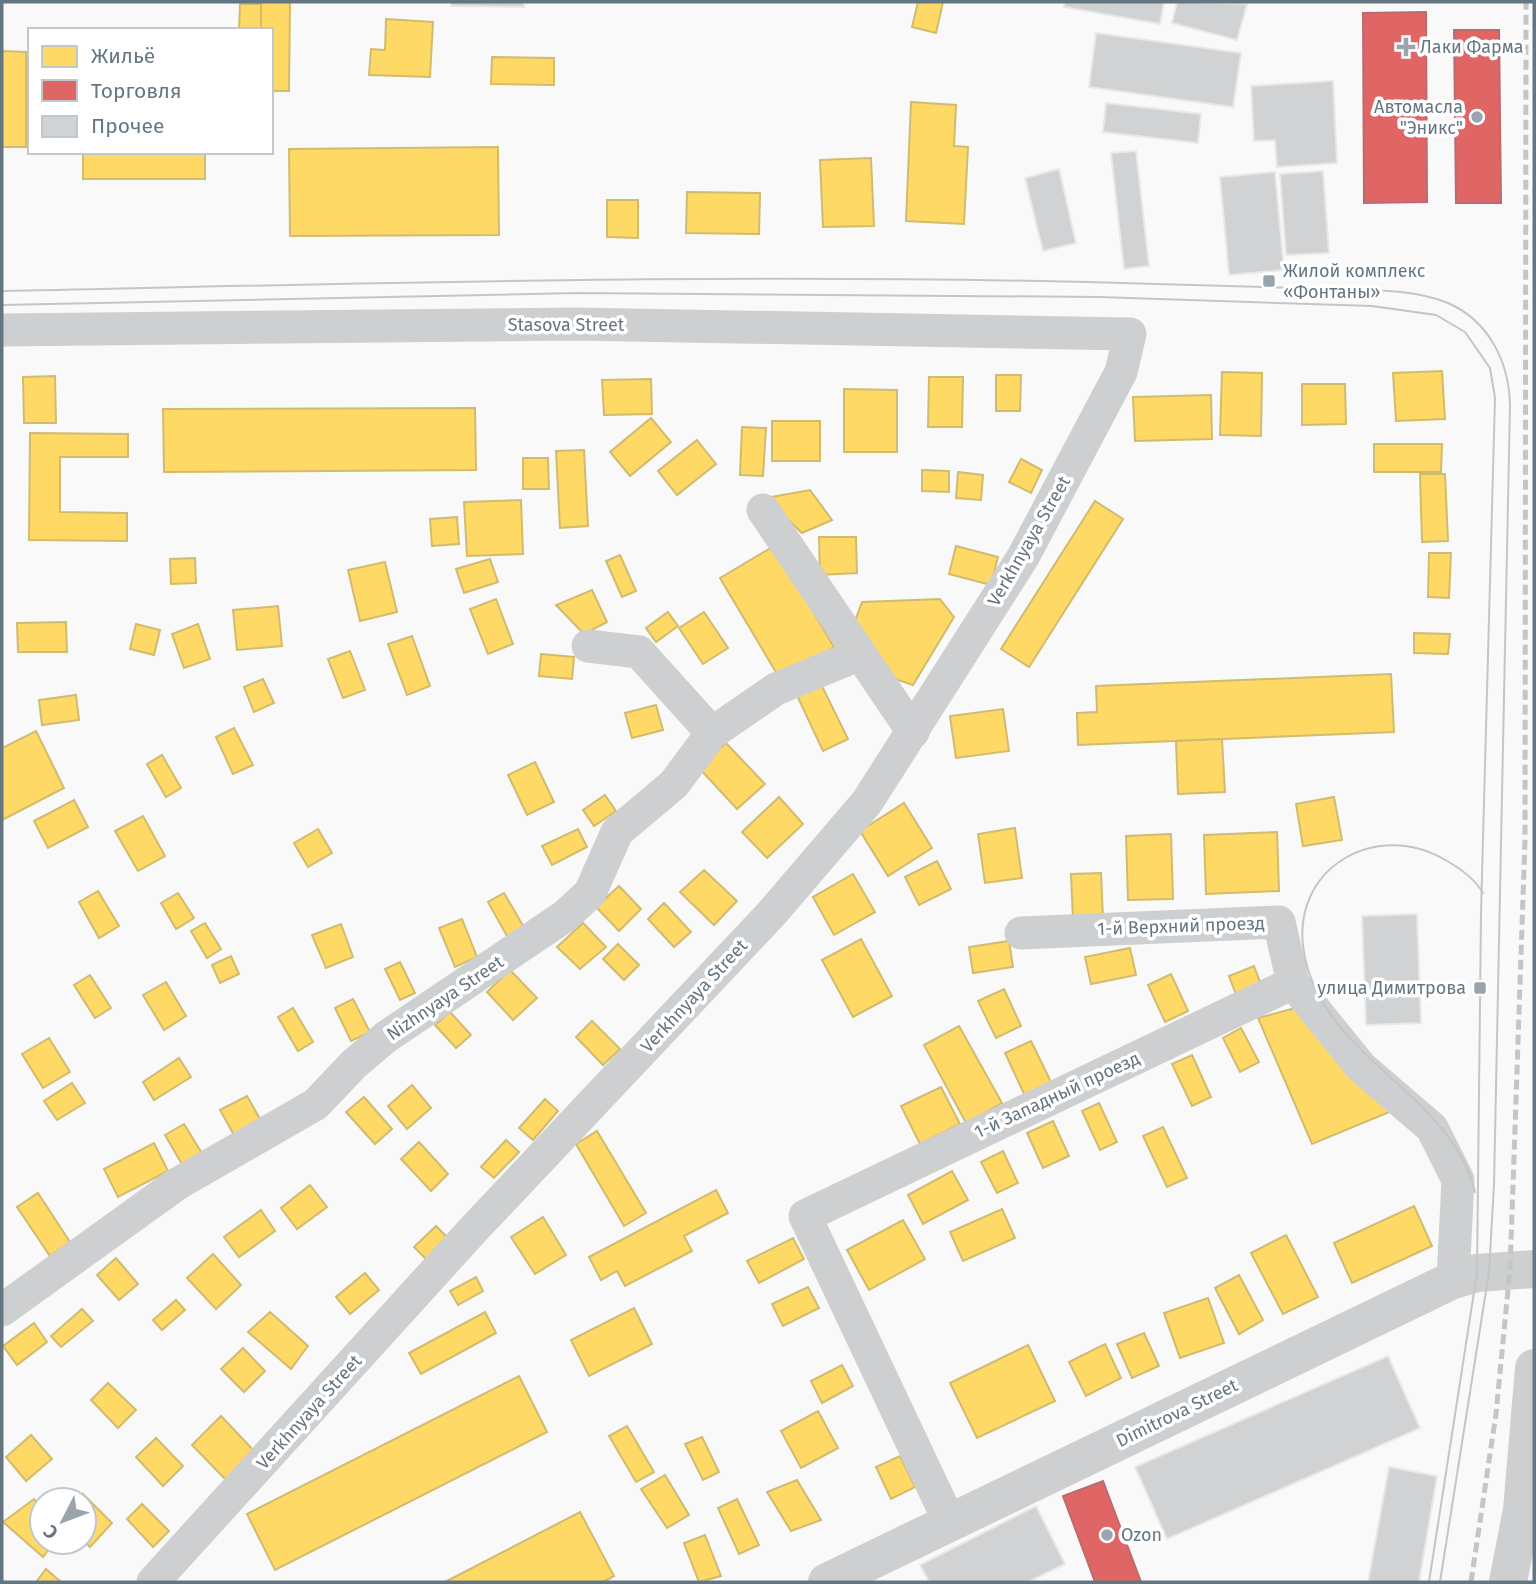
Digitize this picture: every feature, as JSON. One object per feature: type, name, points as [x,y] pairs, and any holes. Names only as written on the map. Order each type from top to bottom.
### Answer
[{"type":"street","name":"Stasova Street","points":[[2,330],[576,324],[1130,334]]},
{"type":"street","name":"Verkhnyaya Street","points":[[153,1582],[472,1231],[772,913],[867,802],[1023,557],[1121,372],[1130,334]]},
{"type":"street","points":[[763,510],[913,732]]},
{"type":"street","points":[[588,646],[639,652],[712,733]]},
{"type":"street","name":"Nizhnyaya Street","points":[[2,1310],[177,1184],[316,1104],[354,1064],[386,1037],[565,916],[590,893],[617,832],[674,784],[712,733],[776,689],[860,654]]},
{"type":"street","name":"1-й Верхний проезд","points":[[1021,933],[1279,922],[1293,983]]},
{"type":"street","points":[[1293,983],[1361,1067],[1432,1128],[1458,1180],[1453,1280]]},
{"type":"street","name":"1-й Западный проезд","points":[[950,1523],[804,1216],[1293,983]]},
{"type":"street","name":"Dimitrova Street","points":[[827,1582],[1453,1280],[1477,1273],[1534,1269]]},
{"type":"street","points":[[1508,1582],[1521,1510],[1534,1368]]},
{"type":"building: Жильё","points":[[261,2],[290,2],[289,91],[273,91],[273,28],[261,28]]},
{"type":"building: Жильё","points":[[918,2],[943,2],[936,33],[912,27]]},
{"type":"building: Жильё","points":[[240,4],[261,4],[261,28],[239,28]]},
{"type":"building: Жильё","points":[[386,19],[433,22],[430,77],[369,75],[371,49],[385,50]]},
{"type":"building: Жильё","points":[[2,51],[26,52],[26,147],[2,147]]},
{"type":"building: Жильё","points":[[492,57],[554,58],[554,85],[491,84]]},
{"type":"building: Жильё","points":[[911,102],[956,105],[954,146],[968,147],[964,224],[906,221]]},
{"type":"building: Жильё","points":[[498,147],[499,235],[290,236],[289,149]]},
{"type":"building: Жильё","points":[[83,154],[205,154],[205,179],[83,179]]},
{"type":"building: Жильё","points":[[871,158],[874,226],[823,227],[820,160]]},
{"type":"building: Жильё","points":[[687,192],[760,193],[759,234],[686,233]]},
{"type":"building: Жильё","points":[[607,200],[638,200],[638,238],[607,237]]},
{"type":"building: Жильё","points":[[1442,371],[1445,419],[1396,421],[1393,373]]},
{"type":"building: Жильё","points":[[1222,372],[1262,373],[1261,436],[1220,435]]},
{"type":"building: Жильё","points":[[996,375],[1021,375],[1020,411],[996,411]]},
{"type":"building: Жильё","points":[[55,376],[56,423],[24,423],[23,377]]},
{"type":"building: Жильё","points":[[929,377],[963,377],[962,427],[928,427]]},
{"type":"building: Жильё","points":[[651,379],[652,414],[604,415],[602,380]]},
{"type":"building: Жильё","points":[[1302,384],[1345,384],[1346,424],[1302,425]]},
{"type":"building: Жильё","points":[[844,389],[897,390],[897,452],[844,452]]},
{"type":"building: Жильё","points":[[1211,395],[1212,439],[1135,441],[1133,397]]},
{"type":"building: Жильё","points":[[475,408],[476,470],[164,472],[163,409]]},
{"type":"building: Жильё","points":[[651,418],[671,442],[630,476],[610,452]]},
{"type":"building: Жильё","points":[[772,421],[820,421],[820,461],[772,461]]},
{"type":"building: Жильё","points":[[742,427],[766,428],[763,476],[740,475]]},
{"type":"building: Жильё","points":[[30,433],[128,434],[128,457],[60,457],[60,512],[127,513],[127,541],[29,540]]},
{"type":"building: Жильё","points":[[697,440],[716,464],[677,495],[658,471]]},
{"type":"building: Жильё","points":[[1374,444],[1442,444],[1441,472],[1374,472]]},
{"type":"building: Жильё","points":[[584,450],[588,526],[560,528],[556,451]]},
{"type":"building: Жильё","points":[[523,458],[548,458],[549,489],[523,489]]},
{"type":"building: Жильё","points":[[1021,459],[1042,470],[1031,493],[1009,482]]},
{"type":"building: Жильё","points":[[922,470],[949,471],[949,492],[922,491]]},
{"type":"building: Жильё","points":[[958,472],[983,475],[981,500],[956,498]]},
{"type":"building: Жильё","points":[[1420,474],[1445,474],[1448,541],[1422,542]]},
{"type":"building: Жильё","points":[[810,490],[832,520],[802,533],[766,498]]},
{"type":"building: Жильё","points":[[521,500],[523,554],[467,556],[464,502]]},
{"type":"building: Жильё","points":[[1095,501],[1123,519],[1029,667],[1001,649]]},
{"type":"building: Жильё","points":[[457,517],[459,544],[432,546],[430,519]]},
{"type":"building: Жильё","points":[[819,537],[856,537],[857,573],[820,575]]},
{"type":"building: Жильё","points":[[774,546],[834,647],[780,679],[720,578]]},
{"type":"building: Жильё","points":[[956,546],[998,557],[991,585],[949,574]]},
{"type":"building: Жильё","points":[[1429,553],[1451,553],[1449,598],[1428,597]]},
{"type":"building: Жильё","points":[[620,555],[636,591],[622,597],[606,561]]},
{"type":"building: Жильё","points":[[195,558],[196,583],[171,584],[170,559]]},
{"type":"building: Жильё","points":[[490,559],[498,582],[464,593],[456,569]]},
{"type":"building: Жильё","points":[[385,562],[397,612],[360,621],[348,570]]},
{"type":"building: Жильё","points":[[592,590],[607,622],[584,634],[556,605]]},
{"type":"building: Жильё","points":[[496,599],[513,644],[488,654],[470,609]]},
{"type":"building: Жильё","points":[[940,599],[954,617],[913,685],[892,678],[854,624],[862,602]]},
{"type":"building: Жильё","points":[[278,606],[282,646],[237,650],[233,610]]},
{"type":"building: Жильё","points":[[668,612],[678,626],[656,642],[646,628]]},
{"type":"building: Жильё","points":[[704,612],[728,648],[703,664],[679,628]]},
{"type":"building: Жильё","points":[[66,622],[67,652],[18,652],[17,623]]},
{"type":"building: Жильё","points":[[136,624],[160,630],[154,655],[130,649]]},
{"type":"building: Жильё","points":[[198,624],[210,659],[184,668],[172,634]]},
{"type":"building: Жильё","points":[[1414,633],[1450,634],[1448,654],[1414,653]]},
{"type":"building: Жильё","points":[[412,636],[430,686],[407,695],[388,644]]},
{"type":"building: Жильё","points":[[350,651],[365,690],[343,698],[328,659]]},
{"type":"building: Жильё","points":[[541,654],[574,657],[572,679],[539,676]]},
{"type":"building: Жильё","points":[[1391,674],[1394,732],[1078,745],[1077,713],[1097,712],[1096,686]]},
{"type":"building: Жильё","points":[[818,678],[848,739],[823,751],[794,689]]},
{"type":"building: Жильё","points":[[263,679],[274,703],[254,712],[244,687]]},
{"type":"building: Жильё","points":[[76,695],[79,720],[42,725],[39,700]]},
{"type":"building: Жильё","points":[[656,705],[663,730],[632,738],[625,713]]},
{"type":"building: Жильё","points":[[1003,709],[1009,751],[956,758],[950,716]]},
{"type":"building: Жильё","points":[[234,728],[253,765],[233,774],[216,737]]},
{"type":"building: Жильё","points":[[36,731],[64,788],[2,820],[2,748]]},
{"type":"building: Жильё","points":[[1222,739],[1225,792],[1178,794],[1176,741]]},
{"type":"building: Жильё","points":[[726,743],[765,784],[737,809],[699,768]]},
{"type":"building: Жильё","points":[[162,755],[181,788],[166,797],[147,764]]},
{"type":"building: Жильё","points":[[535,762],[554,802],[527,815],[508,775]]},
{"type":"building: Жильё","points":[[605,795],[616,811],[594,826],[583,810]]},
{"type":"building: Жильё","points":[[779,797],[803,824],[767,858],[742,832]]},
{"type":"building: Жильё","points":[[1334,797],[1342,840],[1303,846],[1296,804]]},
{"type":"building: Жильё","points":[[74,800],[88,827],[48,848],[34,821]]},
{"type":"building: Жильё","points":[[904,803],[932,848],[888,876],[860,831]]},
{"type":"building: Жильё","points":[[143,816],[165,856],[138,871],[115,831]]},
{"type":"building: Жильё","points":[[1015,828],[1022,878],[985,883],[978,834]]},
{"type":"building: Жильё","points":[[318,829],[332,853],[308,867],[294,843]]},
{"type":"building: Жильё","points":[[578,829],[587,847],[552,865],[542,846]]},
{"type":"building: Жильё","points":[[1277,832],[1279,891],[1206,894],[1204,835]]},
{"type":"building: Жильё","points":[[1171,834],[1173,899],[1128,900],[1126,836]]},
{"type":"building: Жильё","points":[[937,861],[951,889],[919,905],[905,877]]},
{"type":"building: Жильё","points":[[704,870],[737,901],[714,925],[680,892]]},
{"type":"building: Жильё","points":[[1101,873],[1103,919],[1073,920],[1071,874]]},
{"type":"building: Жильё","points":[[853,874],[875,912],[834,935],[813,897]]},
{"type":"building: Жильё","points":[[619,886],[641,909],[619,931],[596,907]]},
{"type":"building: Жильё","points":[[98,891],[119,926],[99,938],[79,902]]},
{"type":"building: Жильё","points":[[178,893],[194,918],[176,929],[161,903]]},
{"type":"building: Жильё","points":[[504,893],[525,929],[508,938],[488,902]]},
{"type":"building: Жильё","points":[[664,903],[691,932],[674,947],[648,919]]},
{"type":"building: Жильё","points":[[462,919],[477,957],[455,967],[439,928]]},
{"type":"building: Жильё","points":[[205,923],[221,949],[207,958],[191,931]]},
{"type":"building: Жильё","points":[[583,923],[606,947],[580,969],[557,947]]},
{"type":"building: Жильё","points":[[341,924],[353,957],[326,968],[312,935]]},
{"type":"building: Жильё","points":[[861,939],[892,996],[853,1017],[822,960]]},
{"type":"building: Жильё","points":[[1009,941],[1013,967],[973,973],[969,947]]},
{"type":"building: Жильё","points":[[618,944],[639,965],[624,980],[603,959]]},
{"type":"building: Жильё","points":[[1130,948],[1136,975],[1091,984],[1085,957]]},
{"type":"building: Жильё","points":[[231,956],[239,974],[220,983],[212,965]]},
{"type":"building: Жильё","points":[[400,962],[415,993],[400,1000],[385,969]]},
{"type":"building: Жильё","points":[[1254,966],[1262,987],[1237,997],[1229,976]]},
{"type":"building: Жильё","points":[[510,970],[537,998],[513,1020],[487,992]]},
{"type":"building: Жильё","points":[[1171,974],[1188,1011],[1165,1022],[1148,985]]},
{"type":"building: Жильё","points":[[90,975],[111,1008],[95,1018],[74,985]]},
{"type":"building: Жильё","points":[[166,982],[186,1016],[164,1030],[143,995]]},
{"type":"building: Жильё","points":[[1004,989],[1021,1026],[996,1038],[978,1001]]},
{"type":"building: Жильё","points":[[353,999],[370,1032],[351,1041],[335,1008]]},
{"type":"building: Жильё","points":[[293,1008],[313,1042],[298,1051],[278,1017]]},
{"type":"building: Жильё","points":[[1295,1008],[1392,1111],[1312,1144],[1258,1018]]},
{"type":"building: Жильё","points":[[450,1012],[471,1035],[456,1048],[435,1025]]},
{"type":"building: Жильё","points":[[592,1021],[620,1049],[603,1065],[576,1037]]},
{"type":"building: Жильё","points":[[959,1026],[1002,1103],[966,1123],[924,1045]]},
{"type":"building: Жильё","points":[[1241,1028],[1259,1062],[1240,1072],[1223,1038]]},
{"type":"building: Жильё","points":[[49,1038],[70,1072],[43,1088],[22,1054]]},
{"type":"building: Жильё","points":[[1031,1041],[1052,1084],[1025,1096],[1005,1053]]},
{"type":"building: Жильё","points":[[1192,1055],[1211,1097],[1192,1106],[1172,1064]]},
{"type":"building: Жильё","points":[[179,1058],[191,1077],[154,1100],[143,1082]]},
{"type":"building: Жильё","points":[[72,1083],[85,1103],[57,1120],[44,1101]]},
{"type":"building: Жильё","points":[[412,1085],[431,1108],[407,1129],[388,1106]]},
{"type":"building: Жильё","points":[[941,1087],[960,1124],[920,1144],[901,1106]]},
{"type":"building: Жильё","points":[[247,1096],[260,1119],[234,1135],[220,1110]]},
{"type":"building: Жильё","points":[[364,1097],[392,1129],[375,1144],[346,1112]]},
{"type":"building: Жильё","points":[[545,1099],[558,1111],[533,1140],[519,1128]]},
{"type":"building: Жильё","points":[[1099,1103],[1117,1142],[1100,1150],[1082,1111]]},
{"type":"building: Жильё","points":[[1053,1121],[1069,1156],[1043,1168],[1027,1133]]},
{"type":"building: Жильё","points":[[184,1124],[203,1155],[183,1166],[165,1135]]},
{"type":"building: Жильё","points":[[1163,1127],[1187,1178],[1167,1187],[1143,1136]]},
{"type":"building: Жильё","points":[[597,1131],[646,1213],[624,1226],[576,1144]]},
{"type":"building: Жильё","points":[[506,1140],[519,1152],[494,1178],[481,1167]]},
{"type":"building: Жильё","points":[[419,1142],[448,1174],[431,1191],[401,1159]]},
{"type":"building: Жильё","points":[[154,1143],[168,1171],[118,1197],[104,1169]]},
{"type":"building: Жильё","points":[[1003,1151],[1018,1183],[997,1193],[981,1162]]},
{"type":"building: Жильё","points":[[952,1171],[968,1200],[923,1224],[908,1195]]},
{"type":"building: Жильё","points":[[310,1185],[327,1207],[297,1229],[281,1208]]},
{"type":"building: Жильё","points":[[716,1190],[728,1213],[684,1236],[692,1251],[625,1286],[617,1271],[601,1280],[589,1257]]},
{"type":"building: Жильё","points":[[38,1193],[70,1242],[50,1256],[17,1207]]},
{"type":"building: Жильё","points":[[1414,1206],[1432,1246],[1352,1283],[1334,1243]]},
{"type":"building: Жильё","points":[[1002,1209],[1015,1238],[963,1261],[950,1232]]},
{"type":"building: Жильё","points":[[261,1210],[275,1231],[239,1257],[224,1237]]},
{"type":"building: Жильё","points":[[543,1217],[566,1255],[535,1274],[511,1237]]},
{"type":"building: Жильё","points":[[903,1220],[925,1259],[869,1290],[847,1250]]},
{"type":"building: Жильё","points":[[436,1226],[450,1240],[428,1261],[414,1247]]},
{"type":"building: Жильё","points":[[1286,1235],[1318,1297],[1283,1314],[1251,1253]]},
{"type":"building: Жильё","points":[[793,1238],[804,1259],[759,1283],[747,1261]]},
{"type":"building: Жильё","points":[[213,1254],[241,1285],[216,1309],[187,1278]]},
{"type":"building: Жильё","points":[[116,1258],[138,1284],[119,1300],[97,1275]]},
{"type":"building: Жильё","points":[[365,1273],[379,1290],[350,1314],[336,1297]]},
{"type":"building: Жильё","points":[[1239,1275],[1263,1320],[1239,1334],[1215,1288]]},
{"type":"building: Жильё","points":[[476,1277],[483,1291],[458,1305],[450,1291]]},
{"type":"building: Жильё","points":[[808,1287],[819,1308],[783,1326],[772,1304]]},
{"type":"building: Жильё","points":[[1208,1298],[1224,1343],[1180,1358],[1164,1313]]},
{"type":"building: Жильё","points":[[176,1300],[185,1310],[162,1330],[153,1320]]},
{"type":"building: Жильё","points":[[634,1308],[652,1344],[589,1376],[571,1340]]},
{"type":"building: Жильё","points":[[82,1309],[93,1321],[61,1347],[51,1336]]},
{"type":"building: Жильё","points":[[270,1312],[308,1346],[291,1369],[248,1332]]},
{"type":"building: Жильё","points":[[485,1312],[496,1333],[421,1374],[409,1353]]},
{"type":"building: Жильё","points":[[34,1323],[47,1342],[17,1365],[3,1346]]},
{"type":"building: Жильё","points":[[1144,1333],[1159,1366],[1132,1378],[1117,1344]]},
{"type":"building: Жильё","points":[[1105,1344],[1121,1378],[1086,1396],[1069,1362]]},
{"type":"building: Жильё","points":[[1028,1345],[1055,1401],[977,1438],[950,1383]]},
{"type":"building: Жильё","points":[[243,1348],[265,1371],[244,1392],[221,1369]]},
{"type":"building: Жильё","points":[[842,1365],[853,1386],[822,1403],[811,1381]]},
{"type":"building: Жильё","points":[[519,1376],[547,1432],[275,1570],[247,1514]]},
{"type":"building: Жильё","points":[[108,1383],[136,1410],[118,1428],[91,1400]]},
{"type":"building: Жильё","points":[[818,1411],[838,1448],[801,1468],[781,1431]]},
{"type":"building: Жильё","points":[[221,1416],[257,1454],[228,1482],[192,1445]]},
{"type":"building: Жильё","points":[[627,1426],[654,1472],[636,1482],[609,1436]]},
{"type":"building: Жильё","points":[[31,1435],[52,1459],[26,1481],[6,1457]]},
{"type":"building: Жильё","points":[[702,1437],[719,1472],[703,1480],[685,1444]]},
{"type":"building: Жильё","points":[[156,1438],[183,1466],[163,1486],[136,1457]]},
{"type":"building: Жильё","points":[[900,1456],[915,1487],[891,1499],[876,1467]]},
{"type":"building: Жильё","points":[[665,1475],[689,1515],[667,1528],[641,1489]]},
{"type":"building: Жильё","points":[[797,1480],[821,1520],[791,1531],[767,1492]]},
{"type":"building: Жильё","points":[[737,1499],[759,1545],[739,1554],[718,1508]]},
{"type":"building: Жильё","points":[[28,1503],[28,1544],[3,1522]]},
{"type":"building: Жильё","points":[[142,1504],[169,1531],[153,1547],[127,1519]]},
{"type":"building: Жильё","points":[[98,1509],[112,1523],[98,1538]]},
{"type":"building: Жильё","points":[[580,1512],[614,1576],[603,1582],[445,1582]]},
{"type":"building: Жильё","points":[[705,1535],[721,1576],[699,1582],[684,1543]]},
{"type":"building: Жильё","points":[[46,1569],[61,1582],[36,1582]]},
{"type":"building: Торговля","points":[[1426,12],[1427,202],[1364,203],[1363,13]]},
{"type":"building: Торговля","name":"Автомасла \"Эникс\"","points":[[1454,30],[1499,30],[1501,203],[1456,203]]},
{"type":"building: Торговля","points":[[1103,1481],[1141,1582],[1095,1582],[1063,1496]]},
{"type":"building: Прочее","points":[[451,2],[524,2],[524,7],[451,6]]},
{"type":"building: Прочее","points":[[1065,2],[1164,2],[1160,24],[1064,7]]},
{"type":"building: Прочее","points":[[1177,2],[1247,4],[1237,40],[1172,23]]},
{"type":"building: Прочее","points":[[1096,33],[1241,53],[1233,107],[1089,87]]},
{"type":"building: Прочее","points":[[1333,81],[1337,163],[1277,167],[1275,140],[1254,141],[1251,86]]},
{"type":"building: Прочее","points":[[1106,103],[1201,114],[1198,143],[1103,132]]},
{"type":"building: Прочее","points":[[1136,151],[1149,266],[1124,269],[1111,153]]},
{"type":"building: Прочее","points":[[1059,169],[1076,243],[1043,251],[1025,178]]},
{"type":"building: Прочее","points":[[1323,171],[1329,253],[1286,255],[1280,174]]},
{"type":"building: Прочее","points":[[1275,172],[1284,270],[1229,275],[1220,177]]},
{"type":"building: Прочее","points":[[1417,914],[1421,1023],[1366,1025],[1362,916]]},
{"type":"building: Прочее","points":[[1388,1356],[1420,1428],[1167,1539],[1135,1467]]},
{"type":"building: Прочее","points":[[1389,1467],[1437,1476],[1419,1582],[1368,1582]]},
{"type":"building: Прочее","points":[[1036,1506],[1065,1564],[1028,1582],[929,1582],[920,1565]]},
{"type":"tram line","points":[[2,291],[579,280],[1013,281],[1390,291],[1434,298],[1448,303],[1475,320],[1501,359],[1506,373],[1510,405],[1494,1185],[1489,1272],[1440,1582]]},
{"type":"tram line","points":[[2,305],[577,293],[1099,297],[1372,306],[1436,315],[1465,332],[1490,368],[1495,398],[1481,913],[1477,1273],[1429,1582]]},
{"type":"tram line","points":[[1475,1192],[1462,1157],[1441,1127],[1360,1049],[1335,1021],[1316,990],[1304,953],[1303,923],[1310,897],[1324,875],[1344,859],[1367,849],[1393,845],[1420,849],[1457,867],[1472,879],[1483,893]]},
{"type":"railway","points":[[1471,1582],[1496,1414],[1510,1269],[1513,1186],[1525,840],[1526,2]]},
{"type":"place","name":"Лаки Фарма","points":[[1406,47]]},
{"type":"place","name":"Автомасла \"Эникс\"","points":[[1477,117]]},
{"type":"place","name":"Жилой комплекс «Фонтаны»","points":[[1269,281]]},
{"type":"place","name":"улица Димитрова","points":[[1480,988]]},
{"type":"place","name":"Ozon","points":[[1107,1535]]}]
